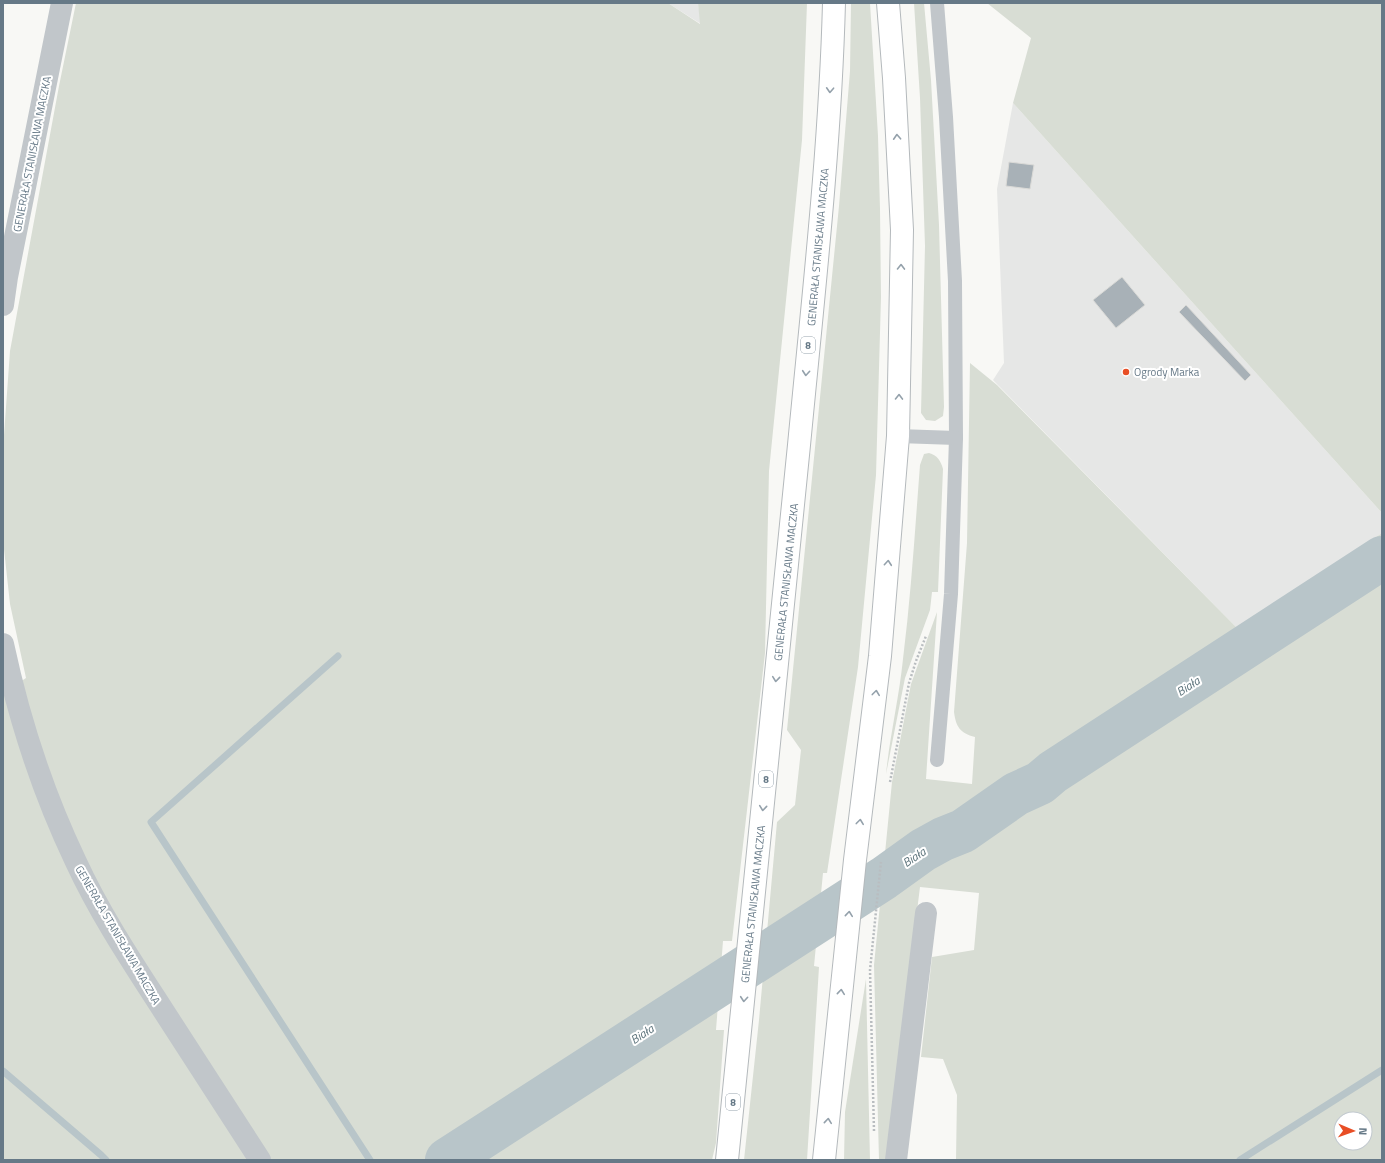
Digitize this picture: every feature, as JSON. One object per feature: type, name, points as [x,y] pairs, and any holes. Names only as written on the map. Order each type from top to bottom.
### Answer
[{"type":"highway","points":[[828,3],[832,51]]},
{"type":"highway","name":"GENERAŁA STANISŁAWA MACZKA","points":[[727,1160],[782,624],[826,164],[834,3]]},
{"type":"highway","points":[[824,1160],[855,860],[880,656],[898,436],[902,230],[894,78],[888,3]]},
{"type":"street","name":"GENERAŁA STANISŁAWA MACZKA","points":[[3,304],[7,277],[62,3]]},
{"type":"street","name":"GENERAŁA STANISŁAWA MACZKA","points":[[3,644],[30,747],[59,825],[76,862],[95,899],[140,974],[260,1160]]},
{"type":"street","points":[[896,1160],[926,913]]},
{"type":"lane","points":[[937,3],[946,117],[955,281],[956,438],[951,594],[937,760]]},
{"type":"lane","points":[[898,436],[956,438]]},
{"type":"path","points":[[890,784],[909,683],[928,632]]},
{"type":"path","points":[[874,1137],[870,970],[881,859]]},
{"type":"shaded area","points":[[76,3],[668,3],[700,24],[698,3],[807,3],[802,140],[769,471],[765,653],[732,941],[723,941],[716,1030],[724,1030],[716,1143],[712,1160],[3,1160],[3,693],[26,678],[10,604],[3,540],[3,449],[10,351],[59,86]]},
{"type":"shaded area","points":[[668,3],[698,3],[701,24]]},
{"type":"shaded area","points":[[851,3],[870,3],[878,136],[881,297],[876,475],[858,667],[827,873],[823,873],[814,966],[819,967],[807,1160],[744,1160],[759,1020],[777,822],[795,805],[801,750],[787,730],[839,206],[850,71]]},
{"type":"shaded area","points":[[914,3],[924,3],[931,80],[939,225],[944,407],[943,416],[935,421],[926,420],[921,413],[925,246],[920,98]]},
{"type":"shaded area","points":[[987,3],[1382,3],[1382,513],[1013,103],[1031,38]]},
{"type":"shaded area","name":"Ogrody Marka","points":[[1013,103],[1382,513],[1382,533],[1238,629],[993,380],[1004,363],[997,189]]},
{"type":"shaded area","points":[[970,363],[997,385],[1238,629],[1382,533],[1382,1160],[956,1160],[957,1095],[943,1059],[921,1057],[932,957],[974,950],[979,893],[920,887],[886,1160],[879,1160],[874,965],[892,782],[911,684],[937,612],[926,779],[972,784],[975,737],[966,734],[960,729],[956,722],[954,712],[967,543]]},
{"type":"shaded area","points":[[929,453],[938,459],[943,469],[938,592],[932,592],[930,610],[905,678],[886,774],[906,635],[920,465],[924,454]]},
{"type":"shaded area","points":[[866,979],[870,1160],[844,1160],[845,1112]]},
{"type":"building","points":[[1009,162],[1034,165],[1030,189],[1006,186]]},
{"type":"building","points":[[1122,277],[1145,305],[1116,328],[1093,300]]},
{"type":"building","points":[[1186,305],[1251,375],[1245,381],[1179,312]]},
{"type":"waterway","name":"Biała","points":[[447,1160],[884,878],[923,850],[943,839],[963,831],[1016,794],[1040,783],[1053,772],[1382,558]]},
{"type":"waterway","points":[[338,656],[151,822],[370,1160]]},
{"type":"waterway","points":[[1240,1160],[1382,1070]]},
{"type":"waterway","points":[[3,1071],[106,1160]]},
{"type":"place","name":"Ogrody Marka","points":[[1126,372]]}]
